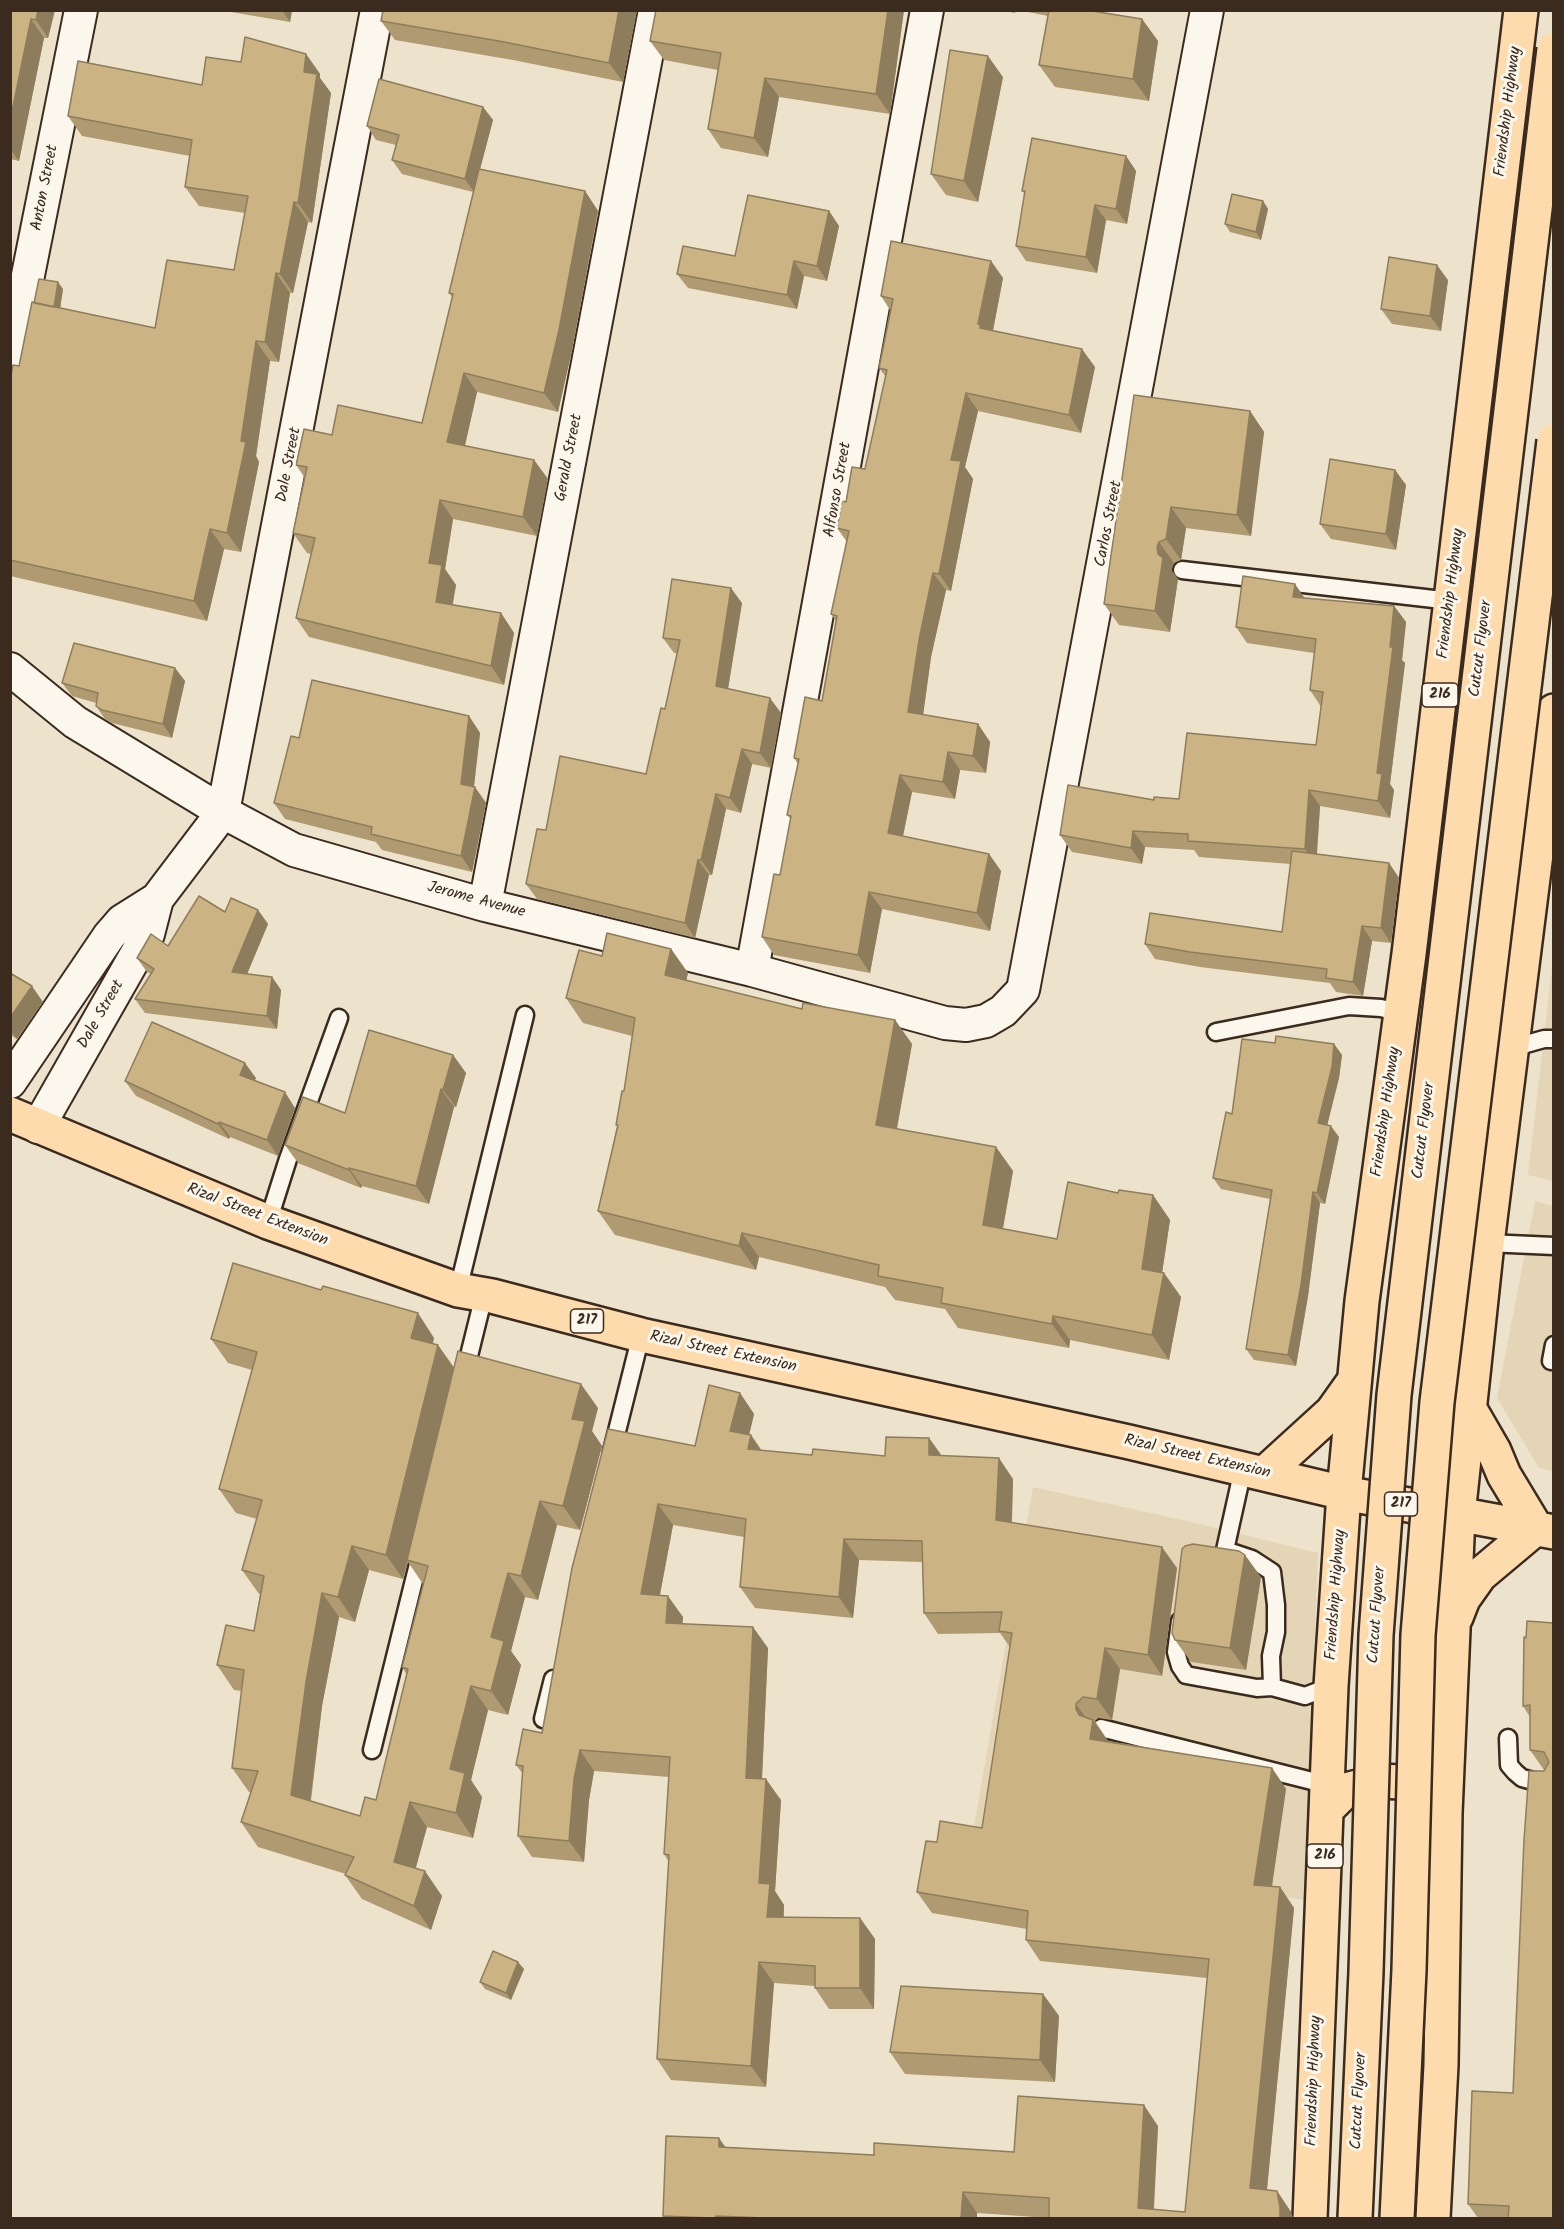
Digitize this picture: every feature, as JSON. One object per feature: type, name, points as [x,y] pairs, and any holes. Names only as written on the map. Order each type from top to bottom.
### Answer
[{"type":"main road","name":"Friendship Highway","points":[[1310,2218],[1331,1686],[1344,1493],[1362,1301],[1401,1013],[1521,10]]},
{"type":"main road","name":"Cutcut Flyover","points":[[1354,2218],[1366,1972],[1376,1635],[1394,1395],[1554,49]]},
{"type":"main road","points":[[1397,2218],[1409,1970],[1418,1635],[1437,1402],[1554,441]]},
{"type":"main road","points":[[1433,2218],[1442,2046],[1445,1813],[1458,1515],[1487,1243],[1554,711]]},
{"type":"main road","name":"Rizal Street Extension","points":[[24,1120],[268,1222],[471,1292],[641,1335],[1129,1442],[1344,1493],[1458,1515]]},
{"type":"main road","points":[[1254,1471],[1332,1412],[1355,1379]]},
{"type":"main road","points":[[1454,1625],[1463,1599],[1480,1575],[1545,1530],[1504,1475],[1494,1451],[1468,1406]]},
{"type":"main road","name":"217","points":[[1458,1515],[1545,1530]]},
{"type":"main road","points":[[1328,1797],[1362,1784],[1380,1781],[1401,1782],[1416,1786],[1429,1794],[1445,1813]]},
{"type":"street","name":"Anton Street","points":[[10,365],[81,10]]},
{"type":"street","name":"Dale Street","points":[[10,1082],[122,921],[157,899],[223,812],[377,10]]},
{"type":"street","name":"Gerald Street","points":[[485,905],[655,10]]},
{"type":"street","name":"Alfonso Street","points":[[752,970],[927,10]]},
{"type":"street","name":"Carlos Street","points":[[986,1021],[1003,1011],[1023,990],[1207,10]]},
{"type":"street","name":"Jerome Avenue","points":[[10,669],[75,722],[223,812],[294,850],[485,905],[752,970],[945,1023],[966,1025],[986,1021]]},
{"type":"street","name":"Dale Street","points":[[24,1120],[78,1057],[148,934],[157,899]]},
{"type":"street","points":[[44,1033],[78,1057]]},
{"type":"lane","points":[[1182,570],[1451,601]]},
{"type":"lane","points":[[1216,1032],[1349,1006],[1381,1008],[1401,1013]]},
{"type":"lane","points":[[459,1397],[471,1292],[525,1015]]},
{"type":"lane","points":[[268,1222],[288,1159],[339,1018]]},
{"type":"lane","points":[[1512,1048],[1544,1039],[1554,1039]]},
{"type":"lane","points":[[1487,1243],[1554,1246]]},
{"type":"lane","points":[[607,1472],[641,1335]]},
{"type":"lane","points":[[1225,1550],[1254,1471]]},
{"type":"lane","points":[[372,1750],[425,1534]]},
{"type":"lane","points":[[1205,1556],[1225,1550],[1252,1559],[1272,1572],[1276,1623],[1271,1656],[1272,1687]]},
{"type":"lane","points":[[1182,1607],[1176,1652],[1186,1676],[1257,1688],[1272,1687],[1305,1696],[1331,1686]]},
{"type":"lane","points":[[543,1719],[558,1662]]},
{"type":"lane","points":[[1101,1728],[1328,1797]]},
{"type":"lane","points":[[1508,1738],[1509,1765],[1515,1772],[1522,1778],[1554,1783]]},
{"type":"shaded area","points":[[1553,958],[1553,1181],[1528,1175]]},
{"type":"shaded area","points":[[1535,1201],[1553,1206],[1553,1471],[1539,1468],[1497,1398]]},
{"type":"shaded area","points":[[1033,1487],[1318,1553],[1305,1900],[971,1844]]},
{"type":"building","points":[[10,10],[38,10],[36,20],[31,19],[10,121]]},
{"type":"building","points":[[383,10],[619,10],[609,63],[381,21]]},
{"type":"building","points":[[656,10],[888,10],[876,94],[765,78],[754,138],[708,129],[721,53],[650,41]]},
{"type":"building","points":[[1049,10],[1086,10],[1142,19],[1133,79],[1039,65]]},
{"type":"building","points":[[245,37],[306,54],[304,72],[317,74],[298,203],[294,202],[280,274],[276,273],[265,342],[256,341],[241,441],[246,442],[227,533],[210,529],[194,601],[10,560],[10,380],[13,365],[19,366],[32,302],[155,328],[167,260],[234,270],[248,196],[185,187],[192,140],[68,116],[78,61],[202,85],[206,57],[241,62]]},
{"type":"building","points":[[950,50],[988,56],[964,181],[931,174]]},
{"type":"building","points":[[379,79],[483,107],[465,179],[392,160],[399,135],[367,126]]},
{"type":"building","points":[[1032,138],[1126,156],[1116,209],[1095,205],[1086,257],[1016,246],[1025,191],[1022,191]]},
{"type":"building","points":[[479,169],[585,191],[559,330],[544,393],[464,373],[447,442],[534,460],[523,517],[440,500],[429,563],[442,565],[436,602],[501,613],[491,666],[296,618],[315,538],[293,533],[307,467],[296,465],[304,429],[332,435],[338,405],[422,423],[453,294],[449,293]]},
{"type":"building","points":[[1232,194],[1263,201],[1256,232],[1225,224]]},
{"type":"building","points":[[748,195],[829,211],[817,266],[794,261],[787,295],[677,274],[683,246],[735,256]]},
{"type":"building","points":[[891,241],[991,261],[978,324],[980,328],[1082,349],[1069,415],[966,393],[951,460],[961,461],[939,574],[933,573],[919,640],[908,712],[978,724],[973,756],[948,752],[943,782],[900,775],[888,833],[989,854],[977,913],[869,892],[858,955],[762,937],[774,874],[780,875],[791,816],[787,815],[799,759],[794,758],[805,697],[822,701],[837,616],[831,614],[849,531],[837,528],[842,501],[846,502],[852,467],[865,469],[887,370],[879,368],[893,299],[881,296]]},
{"type":"building","points":[[1389,257],[1437,265],[1430,316],[1381,309]]},
{"type":"building","points":[[39,279],[58,282],[54,307],[34,303]]},
{"type":"building","points":[[1134,395],[1250,411],[1237,515],[1171,507],[1166,539],[1159,542],[1157,547],[1158,554],[1163,558],[1155,611],[1104,604]]},
{"type":"building","points":[[1330,459],[1395,470],[1386,534],[1320,524]]},
{"type":"building","points":[[1243,576],[1295,584],[1293,597],[1394,606],[1390,647],[1393,647],[1377,773],[1382,774],[1378,801],[1309,790],[1305,849],[1188,841],[1188,834],[1133,831],[1131,848],[1060,835],[1068,785],[1154,800],[1154,797],[1179,799],[1187,733],[1316,745],[1323,692],[1310,690],[1316,639],[1236,627]]},
{"type":"building","points":[[672,579],[731,588],[716,686],[770,698],[760,753],[742,749],[730,798],[716,794],[701,860],[698,860],[685,923],[526,884],[537,829],[546,830],[560,756],[646,774],[661,708],[665,709],[680,640],[663,638]]},
{"type":"building","points":[[74,643],[175,668],[163,724],[102,710],[96,706],[98,693],[62,683]]},
{"type":"building","points":[[312,680],[469,716],[461,784],[475,787],[461,856],[371,834],[372,827],[274,803],[291,736],[299,738]]},
{"type":"building","points":[[1292,851],[1389,863],[1381,928],[1362,926],[1353,982],[1326,978],[1327,969],[1190,952],[1145,944],[1150,913],[1282,932]]},
{"type":"building","points":[[199,896],[225,912],[231,898],[258,910],[232,972],[272,977],[267,1016],[135,999],[154,969],[137,958],[151,934],[168,946]]},
{"type":"building","points":[[607,933],[671,949],[665,975],[802,1009],[803,1003],[895,1020],[876,1125],[996,1147],[983,1225],[1057,1239],[1068,1182],[1118,1193],[1119,1190],[1153,1195],[1142,1269],[1164,1273],[1152,1335],[1053,1316],[1052,1324],[941,1303],[943,1288],[878,1276],[879,1265],[742,1233],[739,1246],[598,1211],[618,1125],[616,1125],[622,1091],[624,1091],[635,1018],[566,998],[579,950],[602,956]]},
{"type":"building","points":[[10,973],[32,986],[10,1018]]},
{"type":"building","points":[[152,1022],[245,1063],[240,1075],[285,1092],[267,1140],[219,1122],[218,1124],[125,1081]]},
{"type":"building","points":[[369,1030],[453,1055],[443,1090],[441,1089],[416,1186],[349,1168],[349,1170],[285,1145],[303,1097],[345,1113]]},
{"type":"building","points":[[1276,1036],[1334,1044],[1332,1067],[1318,1123],[1331,1126],[1317,1193],[1313,1192],[1301,1285],[1288,1355],[1246,1349],[1272,1190],[1213,1178],[1226,1112],[1232,1114],[1242,1039],[1275,1043]]},
{"type":"building","points":[[233,1263],[321,1290],[323,1286],[418,1313],[411,1338],[438,1345],[386,1555],[352,1546],[338,1597],[322,1593],[306,1682],[291,1795],[360,1816],[365,1797],[376,1800],[408,1669],[402,1667],[428,1566],[407,1560],[458,1351],[581,1384],[572,1419],[585,1421],[563,1506],[540,1501],[521,1576],[508,1573],[491,1637],[504,1641],[491,1691],[471,1686],[450,1769],[465,1773],[456,1813],[410,1802],[394,1862],[425,1871],[414,1906],[345,1875],[354,1857],[241,1822],[258,1771],[232,1768],[244,1670],[217,1665],[226,1625],[254,1631],[264,1576],[242,1570],[262,1500],[219,1489],[257,1352],[211,1339]]},
{"type":"building","points":[[709,1385],[740,1393],[730,1431],[751,1435],[748,1449],[812,1455],[813,1449],[885,1456],[886,1437],[929,1438],[929,1455],[999,1458],[996,1520],[1162,1547],[1148,1655],[1105,1648],[1097,1699],[1083,1697],[1076,1704],[1076,1709],[1079,1715],[1093,1720],[1090,1739],[1272,1768],[1254,1885],[1280,1887],[1250,2188],[1277,2191],[1280,2218],[1049,2218],[1049,2198],[963,2192],[961,2218],[663,2216],[666,2136],[719,2138],[719,2147],[874,2155],[874,2143],[1014,2152],[1018,2096],[1144,2105],[1138,2208],[1185,2212],[1209,1959],[1026,1940],[1028,1911],[917,1892],[926,1841],[937,1842],[940,1821],[982,1828],[1012,1633],[999,1631],[1002,1612],[924,1613],[922,1541],[844,1539],[839,1597],[740,1587],[746,1519],[658,1504],[641,1594],[668,1596],[666,1623],[753,1627],[746,1778],[766,1779],[759,1883],[770,1884],[767,1917],[860,1918],[860,1988],[815,1988],[815,1966],[759,1962],[751,2066],[657,2059],[669,1855],[664,1854],[670,1757],[580,1750],[574,1779],[569,1841],[518,1836],[523,1766],[516,1765],[523,1729],[542,1733],[572,1568],[608,1429],[695,1446]]},
{"type":"building","points":[[1193,1544],[1239,1551],[1245,1555],[1230,1648],[1175,1640],[1172,1633],[1182,1549]]},
{"type":"building","points":[[1527,1621],[1554,1623],[1554,2218],[1508,2218],[1509,2206],[1468,2204],[1472,2091],[1513,2093],[1529,1771],[1544,1771],[1549,1762],[1544,1752],[1530,1750],[1530,1705],[1523,1706],[1524,1637],[1526,1638]]},
{"type":"building","points":[[493,1951],[518,1962],[506,1993],[480,1982]]},
{"type":"building","points":[[901,1986],[1043,1994],[1040,2060],[890,2052]]}]
